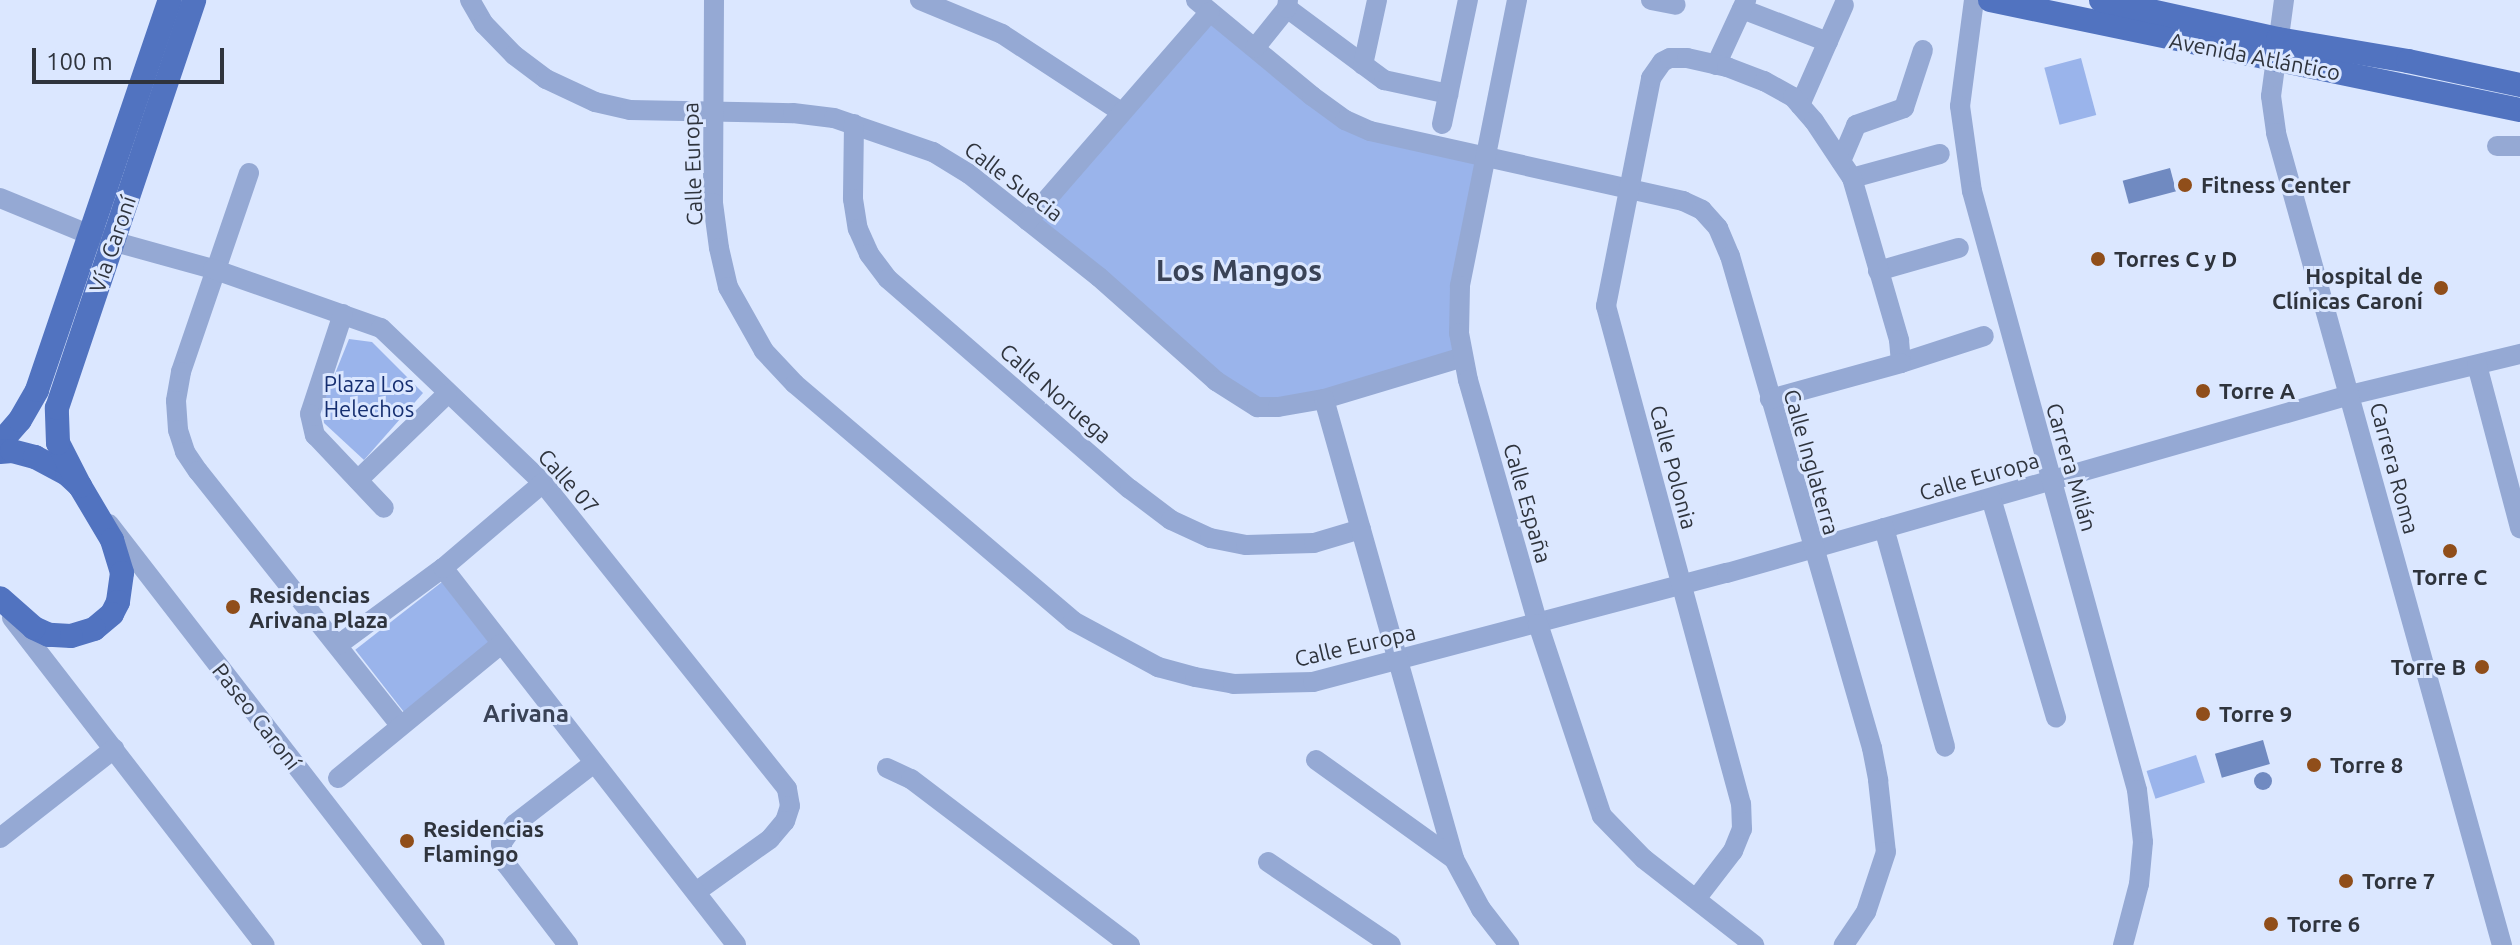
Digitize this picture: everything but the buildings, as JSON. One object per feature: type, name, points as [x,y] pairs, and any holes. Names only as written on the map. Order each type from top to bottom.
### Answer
[{"type":"main road","name":"Vía Caroní","points":[[80,486],[62,455],[55,420],[101,239],[170,0]]},
{"type":"main road","name":"Vía Caroní","points":[[0,443],[20,420],[37,390],[101,239],[194,0]]},
{"type":"main road","name":"Avenida Atlántico","points":[[1990,0],[2276,50],[2520,85]]},
{"type":"main road","name":"Avenida Atlántico","points":[[2101,0],[2276,50],[2520,110]]},
{"type":"main road","name":"Paseo Caroní","points":[[0,452],[12,451],[35,457],[67,474],[80,486],[119,557],[122,587],[112,614],[84,634],[58,636],[34,628],[0,600]]},
{"type":"street","name":"Calle Suecia","points":[[470,0],[484,24],[514,55],[573,95],[630,110],[714,114],[793,113],[854,124],[933,152],[969,174],[1238,398],[1257,407],[1278,407],[1324,399],[1463,357]]},
{"type":"street","name":"Calle Europa","points":[[714,0],[713,203],[719,248],[728,287],[764,351],[795,384],[1073,621],[1158,667],[1233,684],[1313,682],[1399,660],[1811,549],[2350,395],[2520,354]]},
{"type":"street","points":[[920,0],[1002,34],[1121,112]]},
{"type":"street","points":[[1363,65],[1377,0]]},
{"type":"street","points":[[1442,124],[1468,0]]},
{"type":"street","name":"Calle España","points":[[1517,0],[1460,286],[1459,333],[1463,357],[1538,624],[1602,816],[1644,859],[1754,945]]},
{"type":"street","points":[[1651,0],[1676,5]]},
{"type":"street","name":"Carrera Milán","points":[[1974,0],[1960,106],[1964,152],[1997,291],[2137,790],[2143,842],[2139,884],[2123,945]]},
{"type":"street","name":"Carrera Roma","points":[[2284,0],[2271,96],[2276,133],[2502,945]]},
{"type":"street","points":[[1255,48],[1287,4],[1384,80],[1448,94]]},
{"type":"street","points":[[1828,42],[1744,4],[1716,65],[1764,81],[1800,105],[1846,169],[1899,340],[1901,363]]},
{"type":"street","points":[[1800,105],[1844,5]]},
{"type":"street","points":[[1028,221],[1121,112],[1203,6]]},
{"type":"street","name":"Calle Inglaterra","points":[[1203,6],[1312,96],[1345,120],[1370,131],[1693,205],[1702,210],[1718,228],[1730,256],[1811,549],[1872,748],[1886,852],[1866,912],[1844,945]]},
{"type":"street","points":[[1846,169],[1856,125],[1904,108],[1923,50]]},
{"type":"street","name":"Calle Polonia","points":[[1696,899],[1733,851],[1742,829],[1741,804],[1606,306],[1651,78],[1662,62],[1687,58],[1716,65]]},
{"type":"street","name":"Calle Noruega","points":[[854,124],[853,199],[858,229],[869,254],[888,279],[1130,489],[1171,520],[1210,538],[1246,545],[1314,543],[1361,529]]},
{"type":"street","points":[[2497,146],[2520,146]]},
{"type":"street","points":[[1846,169],[1940,154]]},
{"type":"street","points":[[249,173],[213,269],[176,401],[178,430],[185,452],[399,724]]},
{"type":"street","name":"Calle 07","points":[[0,198],[101,239],[213,269],[381,328],[543,483],[787,789],[790,806],[785,821],[770,839],[696,892]]},
{"type":"street","points":[[1878,271],[1959,248]]},
{"type":"street","points":[[343,314],[310,414],[315,435],[384,508]]},
{"type":"street","points":[[1770,399],[1901,363],[1984,336]]},
{"type":"street","points":[[2477,365],[2516,496],[2520,528]]},
{"type":"street","points":[[358,480],[447,394]]},
{"type":"street","points":[[1324,399],[1454,859],[1481,909],[1509,945]]},
{"type":"street","points":[[338,645],[443,568],[543,483]]},
{"type":"street","name":"Paseo Caroní","points":[[80,486],[435,945]]},
{"type":"street","points":[[1991,498],[2056,718]]},
{"type":"street","points":[[1884,528],[1945,747]]},
{"type":"street","points":[[443,568],[736,945]]},
{"type":"street","name":"Paseo Caroní","points":[[0,600],[265,945]]},
{"type":"street","points":[[338,778],[399,724],[501,644]]},
{"type":"street","points":[[0,838],[114,749]]},
{"type":"street","points":[[1316,760],[1454,859]]},
{"type":"street","points":[[568,945],[506,864],[501,844],[515,824],[594,763]]},
{"type":"street","points":[[887,768],[911,779],[1130,945]]},
{"type":"street","points":[[1268,862],[1391,945]]},
{"type":"green space","points":[[1210,12],[1345,120],[1485,155],[1466,242],[1463,357],[1257,407],[1028,221]]},
{"type":"green space","points":[[2081,58],[2096,115],[2060,125],[2044,68]]},
{"type":"green space","name":"Plaza Los Helechos","points":[[349,339],[372,342],[423,393],[364,460],[324,423],[322,406]]},
{"type":"green space","points":[[442,582],[491,644],[404,712],[355,650]]},
{"type":"green space","points":[[2196,755],[2205,783],[2156,799],[2147,771]]},
{"type":"shaded area","points":[[2170,168],[2176,191],[2129,204],[2123,181]]},
{"type":"shaded area","points":[[2263,740],[2270,764],[2222,778],[2215,754]]},
{"type":"shaded area","points":[[2259,772],[2267,772],[2272,781],[2270,788],[2259,790],[2254,785],[2254,777]]},
{"type":"place","name":"Fitness Center","points":[[2185,185]]},
{"type":"place","name":"Torres C y D","points":[[2098,259]]},
{"type":"place","name":"Hospital de Clínicas Caroní","points":[[2441,288]]},
{"type":"place","name":"Torre A","points":[[2203,391]]},
{"type":"place","name":"Torre C","points":[[2450,551]]},
{"type":"place","name":"Residencias Arivana Plaza","points":[[233,607]]},
{"type":"place","name":"Torre B","points":[[2482,667]]},
{"type":"place","name":"Torre 9","points":[[2203,714]]},
{"type":"place","name":"Torre 8","points":[[2314,765]]},
{"type":"place","name":"Residencias Flamingo","points":[[407,841]]},
{"type":"place","name":"Torre 7","points":[[2346,881]]},
{"type":"place","name":"Torre 6","points":[[2271,924]]},
{"type":"district","name":"Los Mangos","points":[[1239,270]]},
{"type":"district","name":"Arivana","points":[[526,714]]}]
